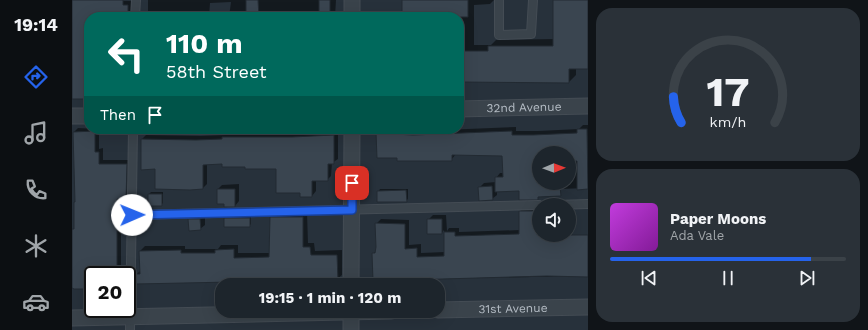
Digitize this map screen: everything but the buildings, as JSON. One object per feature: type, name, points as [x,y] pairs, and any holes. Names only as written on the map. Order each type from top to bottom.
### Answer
[{"type":"street","points":[[352,0],[352,12]]},
{"type":"street","name":"32nd Avenue","points":[[464,109],[588,106]]},
{"type":"street","points":[[72,116],[84,116]]},
{"type":"street","points":[[351,278],[352,134]]},
{"type":"street","name":"31st Avenue","points":[[445,310],[588,307]]},
{"type":"street","points":[[72,318],[130,324],[232,318]]},
{"type":"street","points":[[351,318],[351,330]]},
{"type":"lane","points":[[135,12],[136,0]]},
{"type":"lane","points":[[499,0],[499,35],[531,34],[533,0]]},
{"type":"lane","points":[[130,324],[133,134]]},
{"type":"lane","points":[[576,204],[588,204]]},
{"type":"lane","points":[[132,215],[532,205]]},
{"type":"route","points":[[132,215],[352,210],[352,183]]}]
